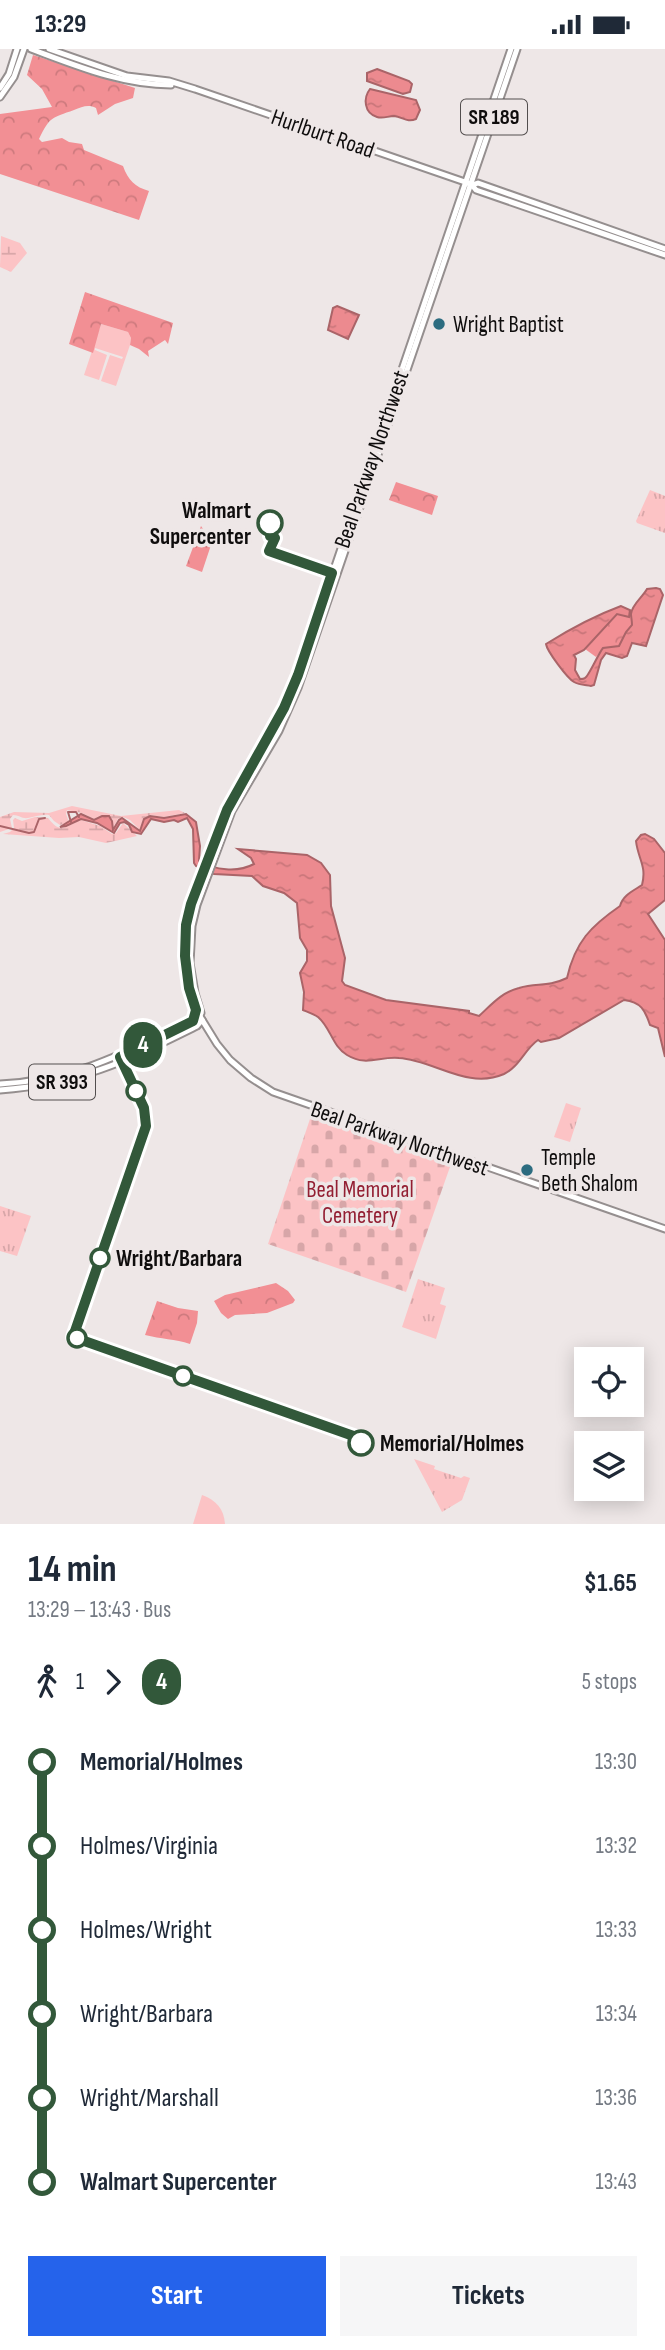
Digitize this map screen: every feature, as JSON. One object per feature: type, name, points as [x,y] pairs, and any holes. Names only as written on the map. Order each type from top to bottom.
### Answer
[{"type":"main road","points":[[0,88],[9,74],[17,49]]},
{"type":"main road","points":[[0,97],[11,83],[24,49]]},
{"type":"main road","name":"Hurlburt Road","points":[[49,49],[133,78],[181,85],[468,183]]},
{"type":"main road","name":"Beal Parkway Northwest","points":[[511,49],[468,183],[467,199],[297,691],[279,731],[232,811],[189,914],[185,952],[189,988],[196,1010],[230,1060],[252,1079],[276,1094],[665,1229]]},
{"type":"main road","name":"Beal Parkway Northwest","points":[[209,863],[227,810],[284,708],[312,634],[451,225],[517,49]]},
{"type":"main road","points":[[21,58],[33,50]]},
{"type":"main road","name":"Hurlburt Road","points":[[33,50],[123,81],[181,85]]},
{"type":"main road","points":[[468,183],[476,190],[665,255]]},
{"type":"main road","points":[[468,183],[478,183],[665,249]]},
{"type":"main road","points":[[467,199],[474,192],[481,191]]},
{"type":"main road","points":[[451,225],[455,232]]},
{"type":"main road","points":[[347,529],[354,526],[353,512]]},
{"type":"main road","points":[[312,634],[315,641]]},
{"type":"main road","name":"Beal Parkway Northwest","points":[[202,1020],[190,970],[192,926],[205,872]]},
{"type":"main road","points":[[185,952],[190,970]]},
{"type":"main road","points":[[193,1021],[196,1010]]},
{"type":"main road","name":"SR 393","points":[[0,1083],[40,1080],[79,1072],[120,1057],[193,1021],[202,1020]]},
{"type":"main road","name":"SR 393","points":[[0,1090],[47,1085],[122,1063],[197,1026],[202,1020]]},
{"type":"main road","points":[[142,1053],[149,1042]]},
{"type":"green space","points":[[33,55],[135,88],[133,98],[115,104],[98,115],[96,108],[88,106],[56,117],[49,122],[39,139],[42,142],[62,138],[82,144],[84,150],[123,166],[133,182],[149,191],[139,220],[0,174],[0,114],[52,107],[42,89],[27,75]]},
{"type":"green space","points":[[1,236],[20,243],[27,253],[11,272],[0,267]]},
{"type":"green space","points":[[85,292],[173,323],[168,344],[165,340],[148,351],[149,357],[130,345],[128,332],[101,324],[93,353],[69,344]]},
{"type":"green space","points":[[101,324],[128,332],[131,338],[116,386],[101,381],[110,355],[122,359],[123,357],[95,348],[107,355],[99,380],[84,375]]},
{"type":"green space","points":[[396,482],[438,496],[432,515],[389,500]]},
{"type":"green space","points":[[650,490],[665,496],[665,533],[636,521]]},
{"type":"green space","points":[[201,526],[212,542],[202,572],[186,566]]},
{"type":"green space","points":[[630,610],[632,625],[619,646],[603,648],[596,657],[585,649],[617,613],[628,617]]},
{"type":"green space","points":[[72,806],[121,816],[179,810],[185,813],[164,817],[150,815],[143,819],[140,830],[123,817],[118,819],[113,828],[113,820],[108,815],[94,819],[67,810],[69,822],[60,825],[49,815],[26,818],[13,815],[10,819],[12,828],[0,832],[0,817],[14,812],[49,813]]},
{"type":"green space","points":[[35,817],[48,818],[60,828],[81,820],[100,826],[112,834],[116,833],[123,823],[137,836],[106,843],[79,837],[3,834],[14,828],[15,818],[22,821]]},
{"type":"green space","points":[[566,1103],[581,1108],[570,1142],[554,1137]]},
{"type":"green space","name":"Beal Memorial Cemetery","points":[[312,1113],[451,1161],[406,1292],[268,1244]]},
{"type":"green space","points":[[0,1206],[31,1216],[17,1256],[0,1251]]},
{"type":"green space","points":[[418,1279],[445,1288],[440,1304],[446,1306],[436,1339],[402,1327]]},
{"type":"green space","points":[[276,1283],[295,1300],[267,1313],[235,1315],[228,1319],[214,1301],[225,1295]]},
{"type":"green space","points":[[157,1301],[198,1311],[190,1344],[145,1335]]},
{"type":"green space","points":[[414,1459],[435,1466],[434,1469],[461,1478],[470,1478],[462,1500],[442,1512]]},
{"type":"green space","points":[[202,1495],[218,1506],[225,1524],[193,1524]]},
{"type":"water","points":[[377,69],[409,81],[412,84],[410,92],[403,94],[367,81],[367,73]]},
{"type":"water","points":[[370,89],[416,100],[420,110],[416,119],[407,120],[394,116],[379,118],[373,115],[366,105]]},
{"type":"water","points":[[337,306],[359,315],[348,339],[328,330],[333,308]]},
{"type":"water","points":[[647,589],[660,589],[663,595],[646,646],[632,643],[627,656],[622,658],[606,653],[601,660],[594,685],[571,680],[553,658],[546,644],[611,610],[621,606],[630,610],[629,617],[617,614],[584,650],[574,655],[575,670],[580,679],[585,678],[603,648],[619,646],[632,625],[633,607]]},
{"type":"water","points":[[81,814],[94,820],[109,816],[113,830],[122,818],[140,831],[144,819],[150,816],[164,818],[186,814],[196,822],[200,846],[199,861],[212,867],[240,869],[254,864],[251,858],[238,849],[307,855],[321,863],[330,875],[331,906],[345,958],[342,981],[345,985],[386,1000],[469,1011],[479,1016],[497,999],[513,990],[567,978],[570,965],[586,936],[620,906],[626,896],[642,885],[643,867],[636,841],[645,834],[654,839],[665,853],[665,900],[648,914],[665,940],[665,1057],[658,1028],[650,1025],[638,1005],[624,1000],[559,1038],[541,1042],[538,1040],[509,1071],[490,1078],[477,1079],[399,1058],[367,1061],[354,1058],[338,1047],[318,1017],[303,1010],[304,992],[300,973],[307,961],[307,950],[300,938],[297,903],[284,893],[263,886],[252,876],[214,874],[196,866],[193,829],[187,818],[178,822],[151,819],[141,834],[132,832],[124,822],[120,823],[114,833],[97,823],[81,819],[60,827]]},
{"type":"waterway","points":[[71,822],[68,812],[76,812],[79,817]]},
{"type":"waterway","points":[[0,826],[29,833],[34,832],[39,819],[45,818]]},
{"type":"bus line","name":"4","points":[[270,523],[270,536],[275,538],[269,551],[332,573],[298,675],[284,708],[220,824],[191,904],[186,925],[185,956],[189,988],[196,1010],[193,1021],[120,1057],[144,1108],[146,1126],[73,1337],[362,1439],[361,1443]]},
{"type":"place","name":"Wright Baptist","points":[[439,324]]},
{"type":"place","name":"Walmart Supercenter","points":[[270,523]]},
{"type":"place","name":"Temple Beth Shalom","points":[[527,1170]]},
{"type":"place","name":"Wright/Barbara","points":[[100,1258]]},
{"type":"place","name":"Memorial/Holmes","points":[[361,1443]]}]
